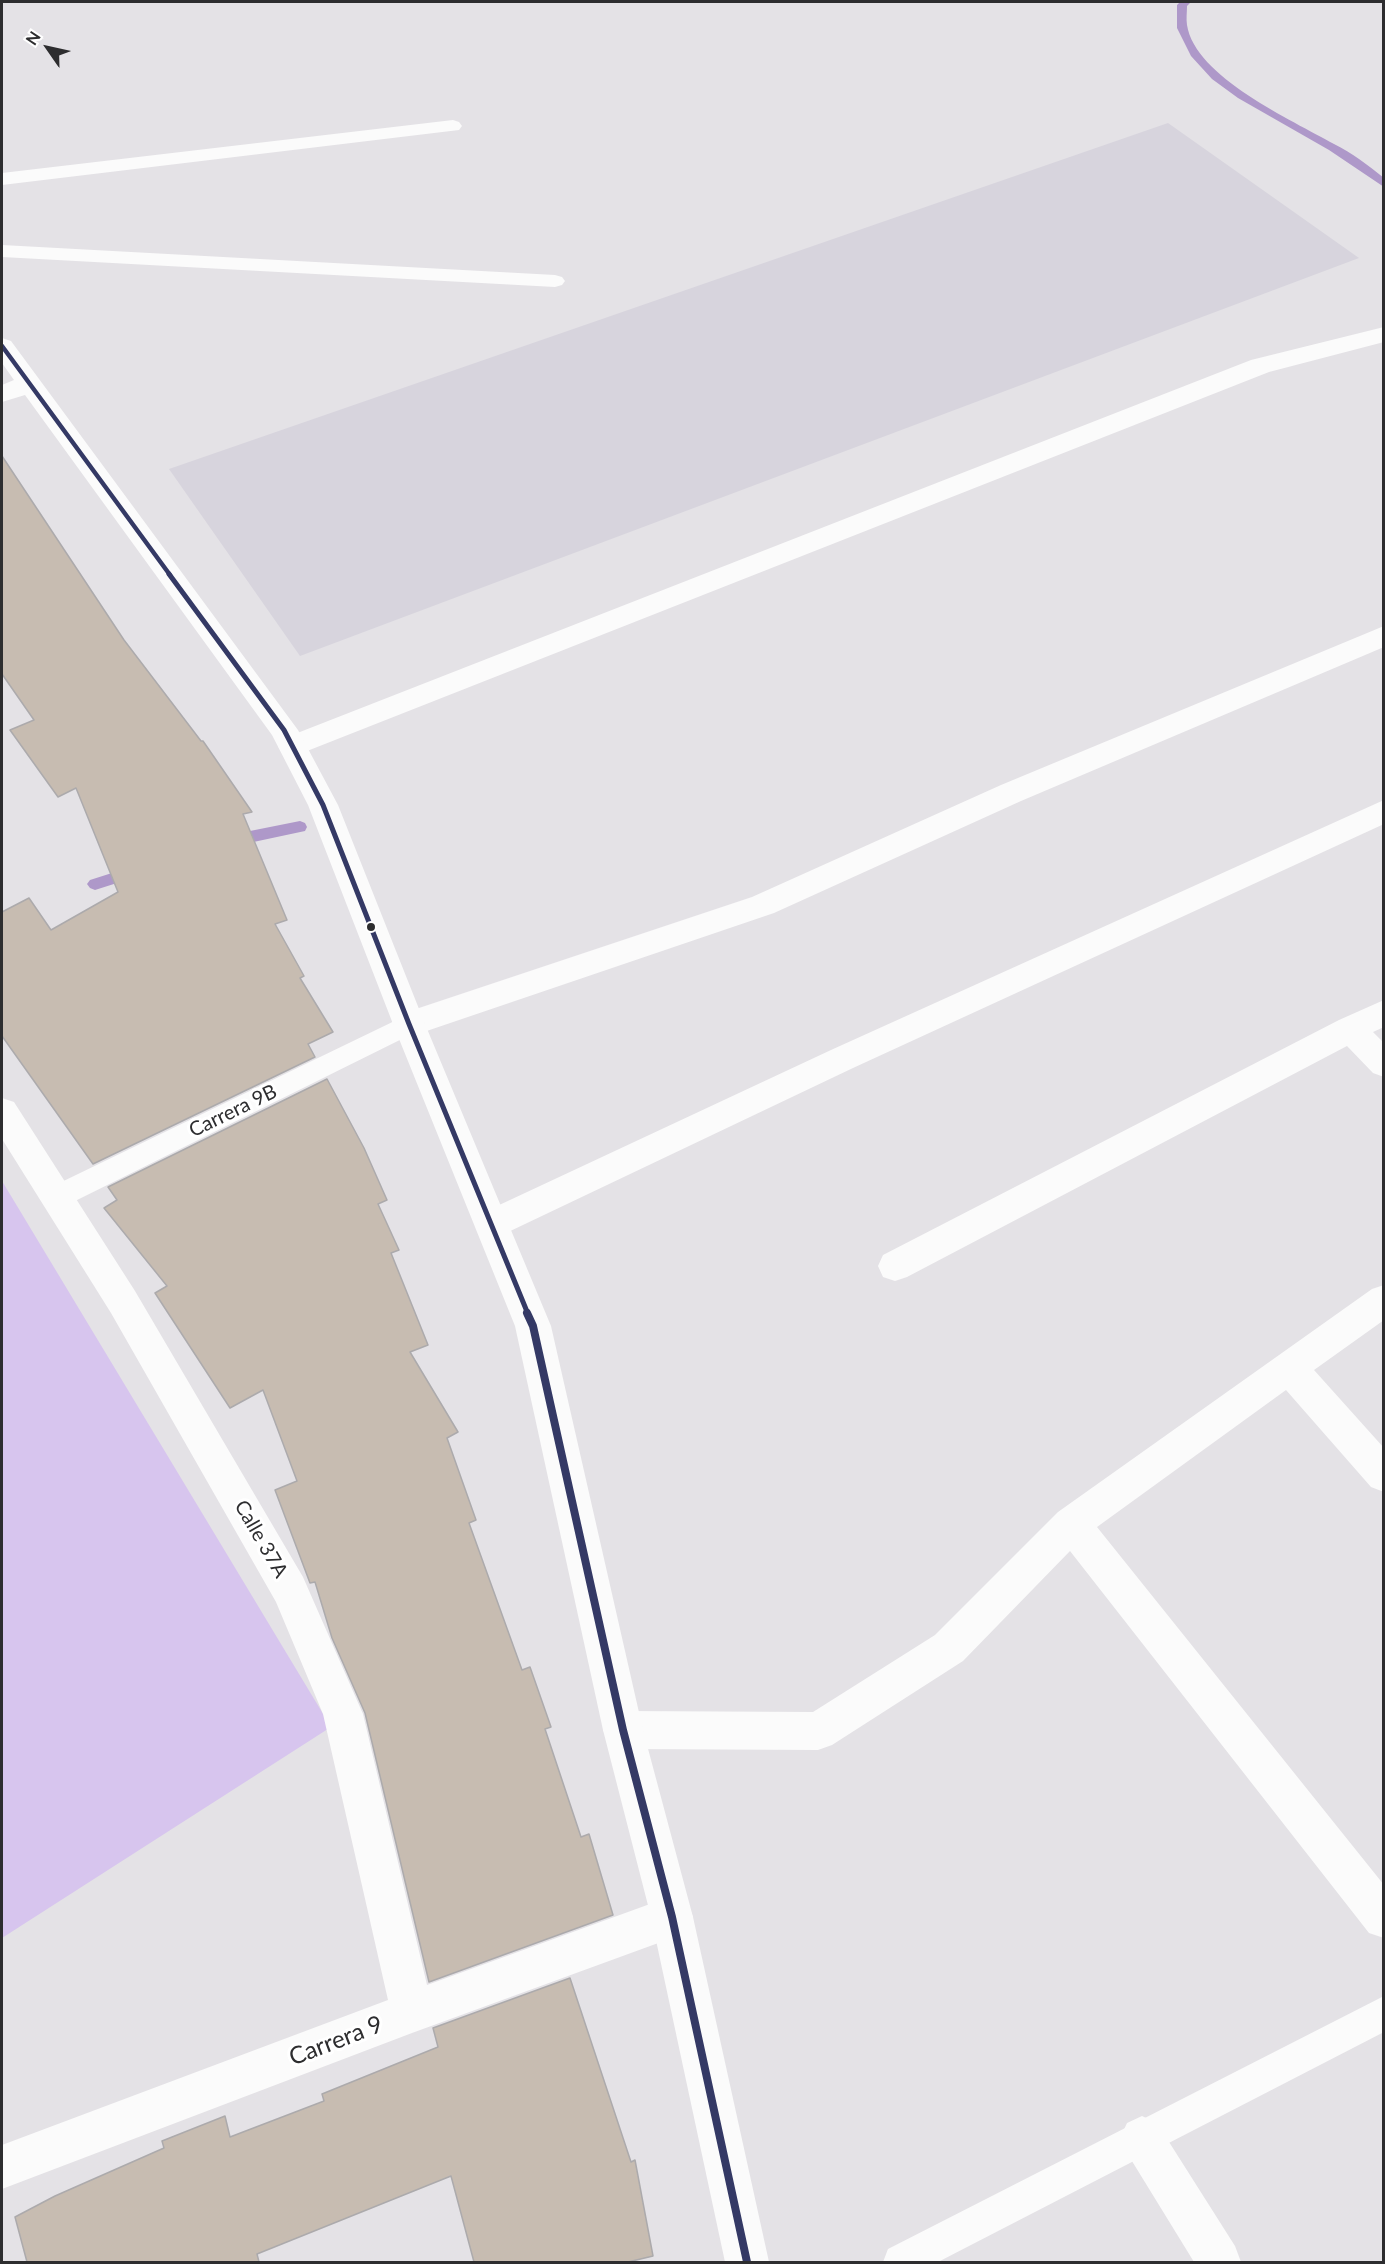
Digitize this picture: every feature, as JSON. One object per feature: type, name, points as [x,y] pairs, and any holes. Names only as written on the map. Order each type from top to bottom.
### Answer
[{"type":"street","points":[[292,746],[1260,366],[1383,334]]},
{"type":"street","points":[[2,346],[15,389],[284,730],[323,805],[409,1024],[533,1326],[624,1730],[672,1917],[747,2262]]},
{"type":"street","points":[[409,1024],[763,905],[1011,793],[1383,636]]},
{"type":"street","points":[[492,1224],[843,1059],[1383,811]]},
{"type":"street","points":[[895,1266],[1383,1012]]},
{"type":"street","points":[[1350,1029],[1383,1064]]},
{"type":"street","name":"Calle 37A","points":[[2,1112],[123,1302],[290,1590],[343,1714],[412,2012]]},
{"type":"street","points":[[624,1730],[818,1731],[949,1648],[1071,1524],[1383,1300]]},
{"type":"street","points":[[1288,1367],[1383,1476]]},
{"type":"street","points":[[1071,1524],[1383,1918]]},
{"type":"street","name":"Carrera 9","points":[[2,2167],[412,2012],[672,1917]]},
{"type":"street","points":[[1142,2138],[1219,2262]]},
{"type":"lane","points":[[2,179],[453,126]]},
{"type":"lane","points":[[2,251],[555,281]]},
{"type":"lane","name":"Carrera 9B","points":[[57,1197],[409,1024]]},
{"type":"lane","points":[[901,2262],[1383,2013]]},
{"type":"shaded area","points":[[1168,123],[1359,258],[300,656],[169,469]]},
{"type":"shaded area","points":[[2,1181],[331,1727],[2,1938]]},
{"type":"building","points":[[2,456],[124,640],[203,741],[252,812],[243,814],[287,920],[275,924],[304,976],[300,978],[333,1032],[308,1044],[315,1057],[93,1164],[2,1036],[2,912],[29,898],[51,930],[118,892],[76,788],[58,797],[10,730],[34,720],[2,674]]},
{"type":"building","points":[[327,1079],[364,1148],[387,1200],[378,1204],[399,1250],[391,1253],[428,1345],[410,1352],[458,1432],[447,1438],[476,1520],[469,1523],[522,1670],[530,1667],[551,1727],[545,1729],[581,1837],[589,1834],[613,1915],[429,1982],[365,1713],[332,1638],[315,1582],[310,1583],[275,1490],[297,1481],[263,1390],[230,1408],[155,1293],[167,1286],[104,1208],[117,1200],[108,1187]]},
{"type":"building","points":[[570,1978],[631,2162],[635,2160],[653,2256],[628,2262],[474,2262],[451,2176],[257,2254],[259,2262],[27,2262],[15,2217],[55,2196],[164,2148],[162,2141],[225,2116],[230,2137],[324,2101],[322,2094],[438,2047],[433,2028]]},
{"type":"waterway","points":[[1186,2],[1182,5],[1182,28],[1195,54],[1216,76],[1271,114],[1333,147],[1361,165],[1384,184]]},
{"type":"waterway","points":[[230,841],[300,827]]},
{"type":"waterway","points":[[95,884],[134,872]]},
{"type":"transit line","points":[[2,346],[284,730],[323,805],[409,1024],[533,1326],[623,1730],[672,1917],[747,2262]]}]
